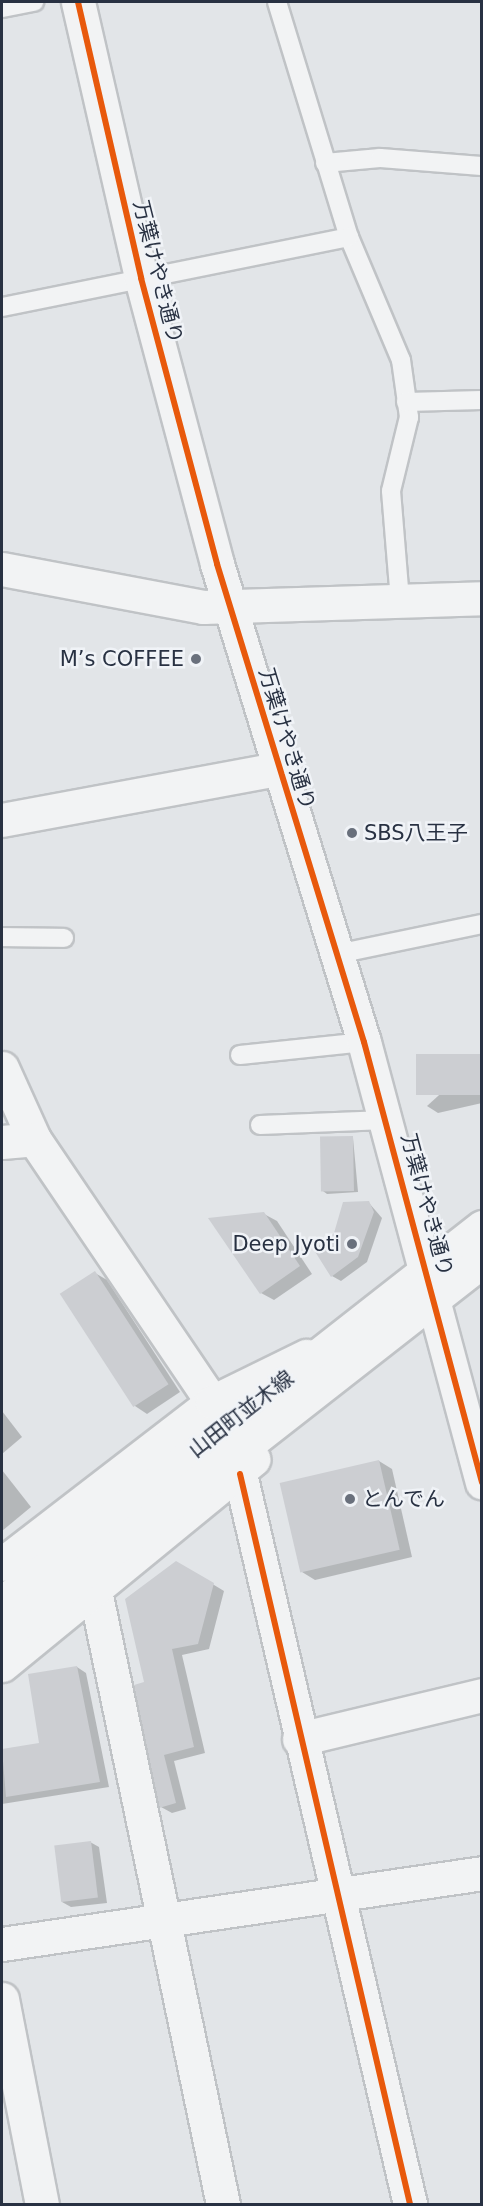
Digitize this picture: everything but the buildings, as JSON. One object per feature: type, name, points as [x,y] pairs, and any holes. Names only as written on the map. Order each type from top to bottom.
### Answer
[{"type":"street","name":"万葉けやき通り","points":[[78,2],[141,278],[230,607],[278,769],[364,1042],[431,1283],[482,1482]]},
{"type":"street","points":[[2,570],[203,607],[482,598]]},
{"type":"street","points":[[2,820],[278,769]]},
{"type":"street","points":[[2,1068],[34,1139],[212,1402]]},
{"type":"street","points":[[2,1142],[34,1139]]},
{"type":"street","name":"山田町並木線","points":[[2,1636],[315,1390],[431,1283],[482,1227]]},
{"type":"street","name":"山田町並木線","points":[[2,1603],[329,1345],[431,1283],[482,1261]]},
{"type":"street","points":[[2,1564],[212,1402],[329,1345]]},
{"type":"street","points":[[2,1665],[240,1474],[315,1390]]},
{"type":"street","points":[[240,1474],[335,1894],[410,2205]]},
{"type":"street","points":[[95,1591],[223,2205]]},
{"type":"street","points":[[299,1739],[482,1695]]},
{"type":"street","points":[[2,1944],[482,1873]]},
{"type":"street","points":[[2,1999],[42,2205]]},
{"type":"lane","points":[[2,8],[34,2]]},
{"type":"lane","points":[[277,2],[349,237],[400,360],[409,417],[391,491],[400,601]]},
{"type":"lane","points":[[325,162],[380,158],[482,166]]},
{"type":"lane","points":[[2,307],[349,237]]},
{"type":"lane","points":[[406,402],[482,400]]},
{"type":"lane","points":[[337,954],[482,924]]},
{"type":"lane","points":[[2,937],[64,938]]},
{"type":"lane","points":[[240,1055],[364,1042]]},
{"type":"lane","points":[[260,1125],[386,1120]]},
{"type":"cycle path","points":[[78,2],[141,278],[217,564],[364,1042],[482,1482]]},
{"type":"cycle path","points":[[240,1474],[410,2204]]},
{"type":"place","name":"M’s COFFEE","points":[[196,659]]},
{"type":"place","name":"SBS八王子","points":[[352,833]]},
{"type":"place","name":"Deep Jyoti","points":[[352,1244]]},
{"type":"place","name":"とんでん","points":[[350,1499]]}]
